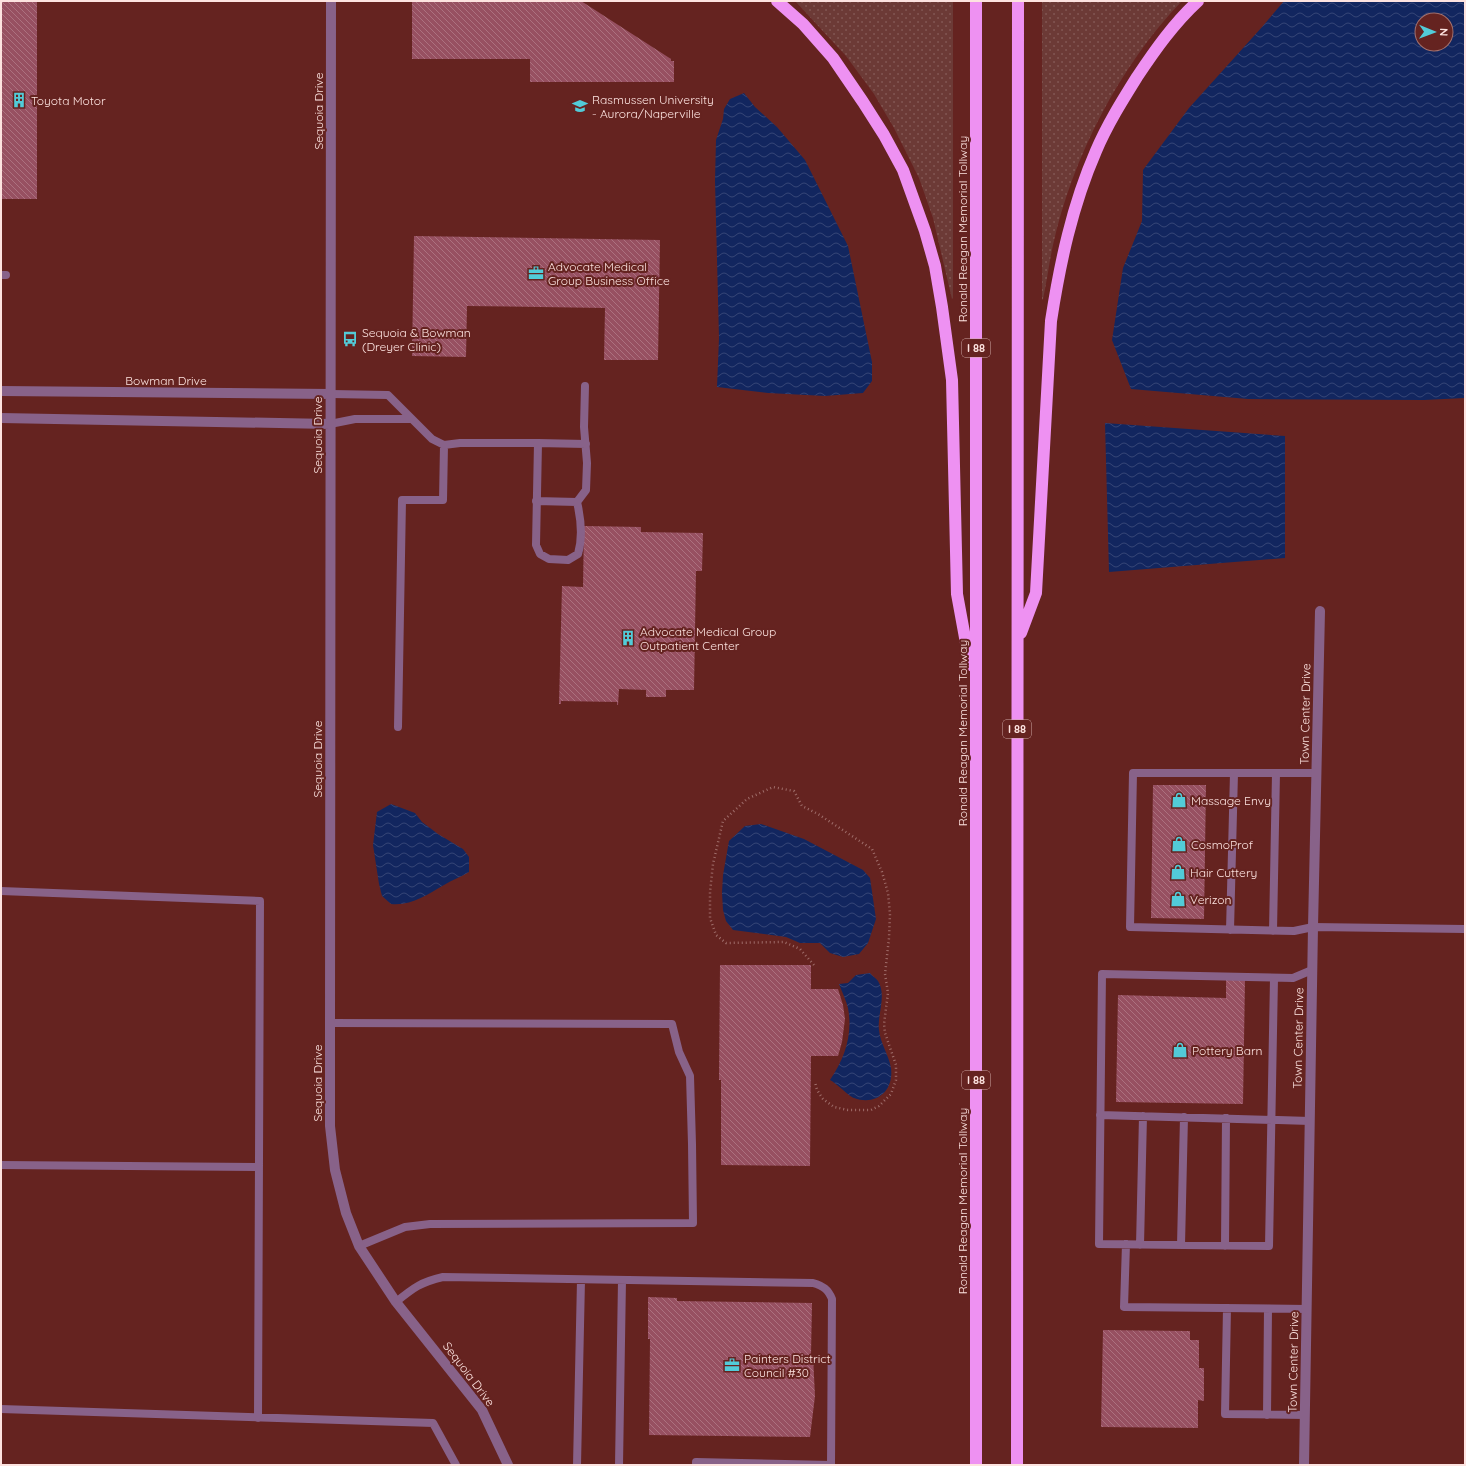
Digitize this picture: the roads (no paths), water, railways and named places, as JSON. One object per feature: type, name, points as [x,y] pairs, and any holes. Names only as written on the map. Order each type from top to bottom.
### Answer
[{"type":"highway","points":[[777,1],[803,24],[833,58],[863,102],[884,135],[903,170],[925,231],[935,266],[952,380],[957,594],[976,694]]},
{"type":"highway","name":"Ronald Reagan Memorial Tollway","points":[[976,1],[976,1465]]},
{"type":"highway","name":"I 88","points":[[1017,1465],[1018,1]]},
{"type":"highway","points":[[1017,642],[1036,593],[1051,321],[1058,277],[1069,227],[1096,150],[1117,108],[1150,56],[1171,29],[1198,1]]},
{"type":"street","name":"Sequoia Drive","points":[[331,1],[330,1126],[335,1170],[346,1213],[359,1246],[396,1302],[482,1410],[508,1465]]},
{"type":"street","name":"Bowman Drive","points":[[1,391],[331,394]]},
{"type":"street","points":[[1,418],[330,424]]},
{"type":"street","name":"Town Center Drive","points":[[1304,1465],[1312,970],[1320,611]]},
{"type":"lane","points":[[538,444],[536,545],[540,554],[549,559],[558,561],[568,560],[578,554],[581,544],[581,519],[578,502],[586,490],[586,444],[584,426],[585,386]]},
{"type":"lane","points":[[331,394],[388,395],[432,439],[444,445],[460,443],[586,444]]},
{"type":"lane","points":[[330,424],[354,419],[411,419]]},
{"type":"lane","points":[[398,727],[402,500],[443,500],[444,445]]},
{"type":"lane","points":[[536,501],[578,502]]},
{"type":"lane","points":[[1316,774],[1133,773],[1130,927],[1273,931],[1294,931],[1313,927],[1465,929]]},
{"type":"lane","points":[[1230,930],[1234,773]]},
{"type":"lane","points":[[1273,931],[1276,773]]},
{"type":"lane","points":[[1,891],[260,901],[258,1418]]},
{"type":"lane","points":[[1274,978],[1269,1246],[1099,1244],[1102,974],[1293,978],[1312,970]]},
{"type":"lane","points":[[330,1023],[672,1024],[679,1052],[690,1076],[693,1223],[430,1224],[405,1227],[359,1246]]},
{"type":"lane","points":[[1100,1115],[1310,1121]]},
{"type":"lane","points":[[1140,1244],[1143,1116]]},
{"type":"lane","points":[[1181,1245],[1184,1117]]},
{"type":"lane","points":[[1225,1246],[1226,1118]]},
{"type":"lane","points":[[1,1165],[259,1167]]},
{"type":"lane","points":[[1126,1244],[1124,1307],[1307,1309]]},
{"type":"lane","points":[[396,1302],[415,1287],[428,1280],[443,1278],[813,1283],[823,1286],[829,1291],[832,1299],[831,1465],[696,1462],[696,1465]]},
{"type":"lane","points":[[577,1465],[581,1280]]},
{"type":"lane","points":[[619,1465],[622,1280]]},
{"type":"lane","points":[[1227,1308],[1225,1414],[1305,1415]]},
{"type":"lane","points":[[1267,1415],[1268,1308]]},
{"type":"lane","points":[[1,1409],[433,1424],[456,1465]]},
{"type":"water","points":[[1284,1],[1465,1],[1465,398],[1424,400],[1248,399],[1131,389],[1112,340],[1123,268],[1142,221],[1143,170],[1189,108]]},
{"type":"water","points":[[744,93],[755,107],[777,127],[805,160],[848,246],[872,362],[872,381],[863,393],[825,396],[768,393],[717,387],[719,338],[715,181],[716,140],[723,119],[724,109],[730,99]]},
{"type":"water","points":[[1105,423],[1285,436],[1285,558],[1109,572]]},
{"type":"water","points":[[391,804],[415,813],[422,822],[438,834],[463,849],[469,857],[469,872],[412,902],[391,904],[382,896],[373,845],[377,812]]},
{"type":"water","points":[[761,824],[804,839],[863,870],[870,878],[876,919],[868,943],[859,954],[843,957],[830,953],[820,943],[800,943],[786,937],[733,930],[726,921],[723,910],[722,893],[723,875],[729,841],[745,826]]},
{"type":"water","points":[[870,973],[881,987],[882,999],[879,1030],[881,1040],[890,1063],[891,1076],[890,1084],[882,1095],[869,1100],[862,1100],[852,1097],[830,1080],[844,1054],[849,1027],[848,1008],[839,984],[848,983],[856,975]]},
{"type":"place","name":"Toyota Motor","points":[[19,100]]},
{"type":"place","name":"Rasmussen University - Aurora/Naperville","points":[[580,106]]},
{"type":"place","name":"Advocate Medical Group Business Office","points":[[536,273]]},
{"type":"place","name":"Sequoia & Bowman (Dreyer Clinic)","points":[[350,339]]},
{"type":"place","name":"Advocate Medical Group Outpatient Center","points":[[628,638]]},
{"type":"place","name":"Massage Envy","points":[[1179,800]]},
{"type":"place","name":"CosmoProf","points":[[1179,844]]},
{"type":"place","name":"Hair Cuttery","points":[[1178,872]]},
{"type":"place","name":"Verizon","points":[[1178,899]]},
{"type":"place","name":"Pottery Barn","points":[[1180,1050]]},
{"type":"place","name":"Painters District Council #30","points":[[732,1365]]}]
